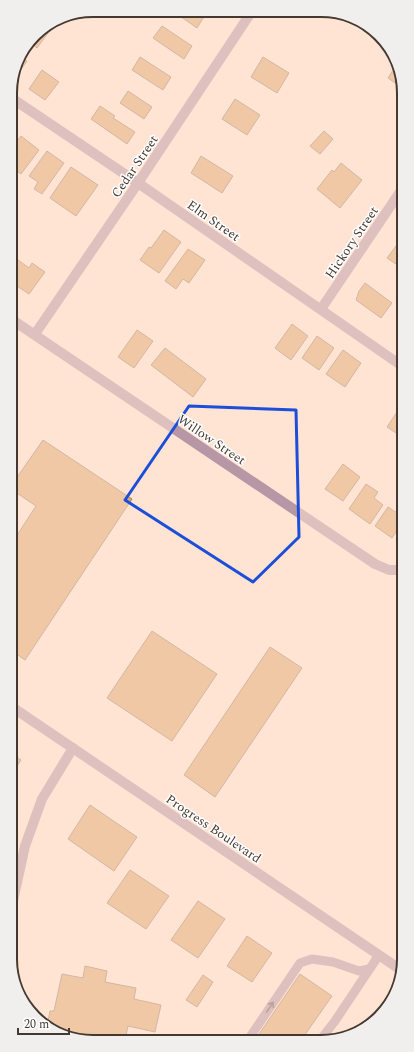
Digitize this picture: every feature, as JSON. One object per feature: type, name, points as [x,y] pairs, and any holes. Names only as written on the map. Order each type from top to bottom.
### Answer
[{"type":"street","name":"Cedar Street","points":[[35,334],[138,183],[248,17]]},
{"type":"street","name":"Elm Street","points":[[17,102],[138,183],[397,362]]},
{"type":"street","name":"Hickory Street","points":[[321,309],[397,196]]},
{"type":"street","name":"Willow Street","points":[[17,323],[375,564],[389,570],[397,570]]},
{"type":"street","name":"Progress Boulevard","points":[[17,710],[397,967]]},
{"type":"street","points":[[17,880],[25,846],[42,799],[73,748]]},
{"type":"lane","points":[[324,1035],[379,955]]},
{"type":"lane","points":[[251,1035],[300,963],[312,959],[333,962],[359,971],[369,969]]},
{"type":"highlighted area","points":[[189,406],[296,410],[299,537],[253,582],[125,500]]},
{"type":"building","points":[[181,17],[204,17],[197,28]]},
{"type":"building","points":[[162,26],[192,46],[184,59],[153,38]]},
{"type":"building","points":[[48,33],[37,48],[34,46],[39,39]]},
{"type":"building","points":[[140,57],[171,77],[163,90],[132,70]]},
{"type":"building","points":[[263,57],[289,73],[277,93],[251,77]]},
{"type":"building","points":[[25,60],[27,61],[21,69]]},
{"type":"building","points":[[42,70],[59,82],[45,100],[29,89]]},
{"type":"building","points":[[393,70],[396,84],[388,78]]},
{"type":"building","points":[[128,91],[152,107],[144,119],[120,103]]},
{"type":"building","points":[[235,99],[260,115],[247,135],[222,119]]},
{"type":"building","points":[[100,106],[115,116],[113,118],[135,132],[127,144],[91,119]]},
{"type":"building","points":[[324,131],[333,139],[320,154],[310,146]]},
{"type":"building","points":[[21,136],[39,150],[21,174],[17,171],[17,141]]},
{"type":"building","points":[[47,151],[64,163],[42,194],[34,189],[38,182],[29,176]]},
{"type":"building","points":[[201,156],[233,176],[222,193],[191,173]]},
{"type":"building","points":[[341,163],[362,180],[340,208],[317,189],[332,170],[334,172]]},
{"type":"building","points":[[71,167],[98,185],[76,216],[50,198]]},
{"type":"building","points":[[164,230],[181,242],[159,273],[140,260]]},
{"type":"building","points":[[397,245],[397,265],[387,258]]},
{"type":"building","points":[[188,249],[205,260],[189,283],[183,279],[176,289],[165,281]]},
{"type":"building","points":[[17,259],[29,268],[32,263],[45,272],[29,294],[17,286]]},
{"type":"building","points":[[365,283],[392,303],[381,318],[356,300],[359,291]]},
{"type":"building","points":[[292,324],[308,336],[291,360],[275,348]]},
{"type":"building","points":[[137,330],[153,341],[134,368],[118,357]]},
{"type":"building","points":[[317,336],[334,348],[319,370],[302,358]]},
{"type":"building","points":[[165,348],[206,379],[193,397],[151,365]]},
{"type":"building","points":[[343,350],[361,363],[345,387],[326,374]]},
{"type":"building","points":[[397,412],[397,434],[387,427]]},
{"type":"building","points":[[43,440],[132,499],[25,660],[17,654],[17,535],[36,506],[17,493],[17,477]]},
{"type":"building","points":[[343,464],[360,477],[343,501],[325,489]]},
{"type":"building","points":[[366,484],[378,492],[374,498],[383,505],[370,524],[349,509]]},
{"type":"building","points":[[388,507],[397,513],[397,530],[392,538],[375,526]]},
{"type":"building","points":[[152,631],[217,674],[172,741],[107,698]]},
{"type":"building","points":[[270,647],[302,668],[215,797],[184,775]]},
{"type":"building","points":[[17,757],[21,760],[17,766]]},
{"type":"building","points":[[90,805],[137,837],[114,871],[68,839]]},
{"type":"building","points":[[130,870],[169,896],[146,929],[107,903]]},
{"type":"building","points":[[198,901],[225,919],[198,958],[171,940]]},
{"type":"building","points":[[247,936],[272,953],[252,982],[227,966]]},
{"type":"building","points":[[85,966],[107,971],[105,982],[136,988],[134,999],[161,1005],[155,1032],[128,1026],[126,1035],[78,1034],[59,1027],[48,1020],[50,1011],[54,1011],[62,974],[83,978]]},
{"type":"building","points":[[300,974],[332,996],[305,1035],[258,1035]]},
{"type":"building","points":[[203,975],[213,982],[197,1007],[186,1000]]}]
